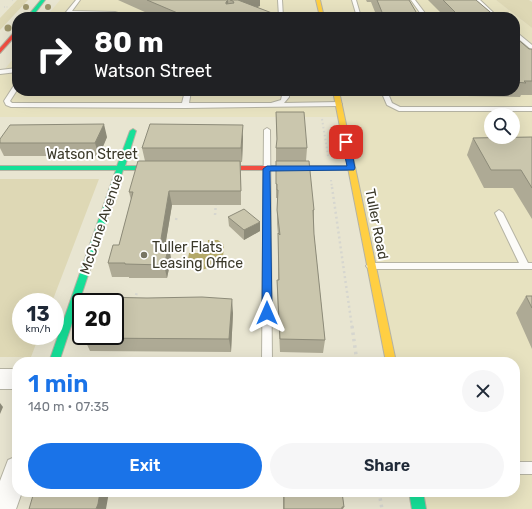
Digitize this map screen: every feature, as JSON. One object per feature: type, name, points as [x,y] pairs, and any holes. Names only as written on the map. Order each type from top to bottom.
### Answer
[{"type":"street","points":[[33,12],[43,0]]},
{"type":"street","points":[[318,0],[321,12]]},
{"type":"street","points":[[0,51],[12,37]]},
{"type":"street","name":"Tuller Road","points":[[337,96],[390,357]]},
{"type":"street","name":"McCune Avenue","points":[[56,357],[133,131]]},
{"type":"street","name":"Watson Street","points":[[0,168],[172,168]]},
{"type":"street","points":[[203,168],[351,168]]},
{"type":"street","points":[[0,379],[12,379]]},
{"type":"street","points":[[3,509],[12,483]]},
{"type":"street","points":[[417,497],[419,509]]},
{"type":"lane","points":[[67,12],[78,0]]},
{"type":"lane","points":[[280,0],[281,12]]},
{"type":"lane","points":[[354,0],[358,12]]},
{"type":"lane","points":[[413,0],[422,12]]},
{"type":"lane","points":[[477,0],[490,12]]},
{"type":"lane","points":[[520,37],[532,48]]},
{"type":"lane","points":[[0,72],[12,71]]},
{"type":"lane","points":[[12,93],[7,101],[11,106],[339,104]]},
{"type":"lane","points":[[185,106],[187,96]]},
{"type":"lane","points":[[275,105],[285,100],[285,96]]},
{"type":"lane","points":[[386,96],[389,104],[402,109],[532,109]]},
{"type":"lane","points":[[267,130],[267,357]]},
{"type":"lane","points":[[498,213],[529,266]]},
{"type":"lane","points":[[371,266],[529,266]]},
{"type":"lane","points":[[520,468],[532,468]]},
{"type":"path","points":[[320,104],[328,156]]},
{"type":"path","points":[[331,184],[356,357]]},
{"type":"path","points":[[215,215],[216,202]]},
{"type":"path","points":[[176,220],[177,215]]},
{"type":"path","points":[[134,304],[137,291]]},
{"type":"path","points":[[380,497],[382,509]]},
{"type":"shaded area","points":[[17,0],[28,0],[17,12],[12,12],[12,17],[0,30],[0,18]]},
{"type":"shaded area","points":[[60,0],[496,0],[511,12],[50,12]]},
{"type":"shaded area","points":[[496,0],[529,0],[532,2],[532,28],[520,19],[520,12],[511,12]]},
{"type":"shaded area","points":[[520,19],[532,28],[532,509],[414,509],[412,497],[520,497],[520,357],[385,357],[338,117],[0,117],[0,75],[12,60],[12,96],[520,96]]},
{"type":"shaded area","points":[[0,179],[99,179],[55,293],[12,293],[12,345],[36,345],[31,357],[0,357]]},
{"type":"shaded area","points":[[208,240],[218,240],[224,245],[223,258],[205,269],[201,270],[192,268],[187,264],[189,253],[207,253]]},
{"type":"building","points":[[147,0],[228,0],[226,4],[234,3],[230,0],[238,0],[269,12],[175,12]]},
{"type":"building","points":[[377,0],[409,0],[416,12],[382,12]]},
{"type":"building","points":[[443,0],[476,0],[490,12],[455,12]]},
{"type":"building","points":[[520,41],[529,49],[532,49],[532,81],[524,81],[526,83],[520,82]]},
{"type":"building","points":[[276,112],[304,112],[307,148],[276,148]]},
{"type":"building","points":[[104,124],[95,143],[0,143],[0,139],[10,125]]},
{"type":"building","points":[[150,124],[243,125],[241,148],[142,148]]},
{"type":"building","points":[[520,137],[532,137],[532,188],[521,170],[491,170],[473,138],[484,138],[484,144],[520,144]]},
{"type":"building","points":[[138,161],[240,161],[241,191],[169,191],[160,245],[169,246],[164,265],[108,263],[113,245],[119,245],[133,192],[129,192]]},
{"type":"building","points":[[276,161],[309,161],[314,210],[314,234],[325,340],[280,339],[277,280],[279,280],[278,233],[280,235],[277,210],[278,190],[276,184]]},
{"type":"building","points":[[244,209],[260,222],[244,230],[228,217]]},
{"type":"building","points":[[526,296],[532,296],[532,308]]},
{"type":"building","points":[[202,297],[232,299],[229,339],[124,338],[124,298]]},
{"type":"building","points":[[33,497],[99,497],[96,509],[29,509]]},
{"type":"building","points":[[284,497],[343,497],[344,507],[342,507],[342,509],[284,509]]},
{"type":"traffic: fast","points":[[33,12],[43,0]]},
{"type":"traffic: fast","points":[[56,357],[133,131]]},
{"type":"traffic: fast","points":[[0,168],[166,168]]},
{"type":"traffic: fast","points":[[417,497],[419,509]]},
{"type":"traffic: slow","points":[[318,0],[321,12]]},
{"type":"traffic: slow","points":[[337,96],[390,357]]},
{"type":"traffic: jam","points":[[0,51],[12,37]]},
{"type":"traffic: jam","points":[[210,168],[351,168]]},
{"type":"place","name":"Tuller Flats Leasing Office","points":[[144,255]]},
{"type":"route","points":[[267,313],[267,169],[351,168],[346,142]]}]
